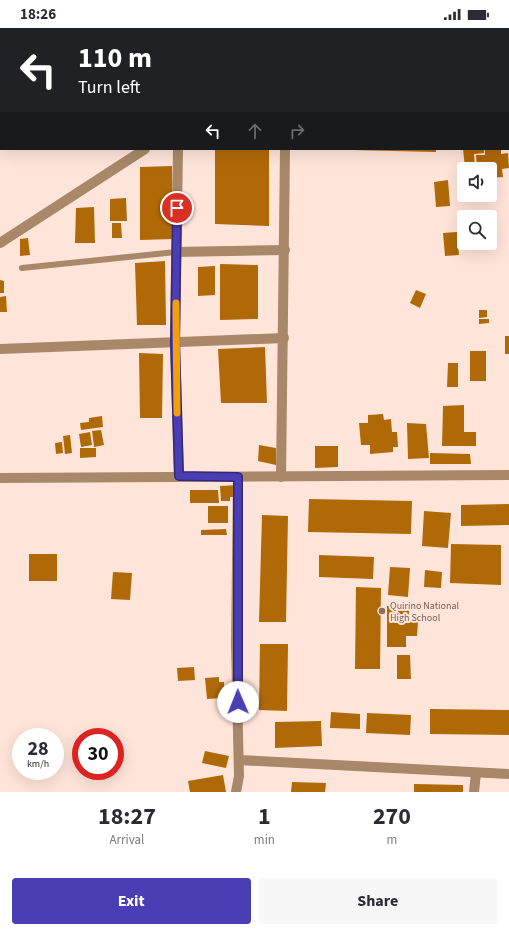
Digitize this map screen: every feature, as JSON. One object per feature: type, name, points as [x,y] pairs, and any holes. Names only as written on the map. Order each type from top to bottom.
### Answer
[{"type":"street","points":[[0,243],[143,150]]},
{"type":"street","points":[[178,150],[175,342],[179,476]]},
{"type":"street","points":[[281,477],[285,250],[284,150]]},
{"type":"street","points":[[176,252],[285,250]]},
{"type":"street","points":[[0,349],[284,338]]},
{"type":"street","points":[[0,478],[509,475]]},
{"type":"street","points":[[236,792],[239,776],[236,644],[238,477]]},
{"type":"street","points":[[239,760],[476,774],[509,774]]},
{"type":"street","points":[[474,792],[476,774]]},
{"type":"lane","points":[[22,268],[176,252]]},
{"type":"building","points":[[215,150],[269,150],[269,226],[215,224]]},
{"type":"building","points":[[352,150],[436,150],[436,152]]},
{"type":"building","points":[[463,150],[484,150],[484,153],[474,154],[475,162],[464,162]]},
{"type":"building","points":[[485,150],[501,150],[501,154],[508,153],[509,168],[502,169],[503,177],[497,177],[497,162],[476,162],[476,155],[485,155]]},
{"type":"building","points":[[172,166],[173,239],[140,240],[140,167]]},
{"type":"building","points":[[448,180],[450,206],[436,207],[434,182]]},
{"type":"building","points":[[126,198],[127,221],[110,221],[110,199]]},
{"type":"building","points":[[94,207],[95,243],[75,243],[76,208]]},
{"type":"building","points":[[112,223],[121,223],[122,238],[112,238]]},
{"type":"building","points":[[457,232],[457,250],[459,250],[459,255],[445,256],[443,233]]},
{"type":"building","points":[[28,238],[30,255],[20,256],[20,239]]},
{"type":"building","points":[[165,261],[166,325],[137,325],[135,263]]},
{"type":"building","points":[[220,264],[258,265],[258,319],[220,320]]},
{"type":"building","points":[[215,266],[215,295],[198,296],[198,267]]},
{"type":"building","points":[[0,280],[4,281],[4,293],[0,293]]},
{"type":"building","points":[[416,290],[426,294],[420,308],[410,303]]},
{"type":"building","points":[[6,296],[7,312],[0,312],[0,297]]},
{"type":"building","points":[[479,310],[487,310],[487,317],[479,318]]},
{"type":"building","points":[[479,319],[489,319],[489,323],[479,324]]},
{"type":"building","points":[[505,336],[509,336],[509,354],[505,354]]},
{"type":"building","points":[[265,347],[267,403],[221,403],[218,349]]},
{"type":"building","points":[[470,351],[486,351],[486,381],[470,381]]},
{"type":"building","points":[[139,353],[163,354],[162,418],[140,418]]},
{"type":"building","points":[[448,363],[458,363],[458,387],[447,387]]},
{"type":"building","points":[[464,405],[464,432],[476,432],[476,446],[442,446],[443,406]]},
{"type":"building","points":[[383,414],[384,420],[391,419],[392,432],[397,432],[398,447],[393,447],[393,452],[370,454],[370,445],[361,445],[359,423],[368,423],[368,415]]},
{"type":"building","points":[[102,416],[103,427],[81,430],[80,423],[89,422],[89,418]]},
{"type":"building","points":[[407,423],[426,424],[429,458],[408,459]]},
{"type":"building","points":[[101,430],[104,445],[94,447],[92,431]]},
{"type":"building","points":[[90,432],[92,445],[81,447],[79,434]]},
{"type":"building","points":[[70,435],[72,453],[65,454],[63,436]]},
{"type":"building","points":[[62,442],[63,453],[56,454],[55,443]]},
{"type":"building","points":[[259,445],[276,448],[276,465],[258,461]]},
{"type":"building","points":[[315,446],[338,446],[338,467],[315,468]]},
{"type":"building","points":[[80,448],[96,448],[96,457],[80,458]]},
{"type":"building","points":[[430,453],[470,454],[471,464],[430,464]]},
{"type":"building","points":[[238,485],[238,497],[230,497],[230,501],[221,501],[220,486]]},
{"type":"building","points":[[190,490],[218,490],[219,503],[190,503]]},
{"type":"building","points":[[309,499],[412,501],[411,534],[308,532]]},
{"type":"building","points":[[509,504],[509,525],[461,526],[461,505]]},
{"type":"building","points":[[208,506],[228,506],[228,523],[208,523]]},
{"type":"building","points":[[424,511],[451,513],[448,548],[422,546]]},
{"type":"building","points":[[262,515],[288,516],[286,622],[259,622]]},
{"type":"building","points":[[226,529],[227,535],[201,535],[201,530]]},
{"type":"building","points":[[451,544],[501,545],[501,585],[450,583]]},
{"type":"building","points":[[29,554],[57,554],[57,581],[29,581]]},
{"type":"building","points":[[319,555],[374,557],[373,579],[319,577]]},
{"type":"building","points":[[390,567],[410,568],[408,597],[388,595]]},
{"type":"building","points":[[425,570],[442,572],[441,588],[424,587]]},
{"type":"building","points":[[113,572],[132,573],[130,600],[111,599]]},
{"type":"building","points":[[356,587],[381,588],[380,669],[355,669]]},
{"type":"building","points":[[387,606],[409,606],[409,622],[418,622],[417,636],[406,636],[406,647],[387,647]]},
{"type":"building","points":[[260,644],[288,644],[287,711],[259,710]]},
{"type":"building","points":[[397,655],[410,655],[411,679],[397,679]]},
{"type":"building","points":[[194,667],[195,680],[178,681],[177,668]]},
{"type":"building","points":[[219,677],[219,682],[224,682],[224,695],[221,696],[221,698],[207,699],[205,678]]},
{"type":"building","points":[[430,709],[509,710],[509,735],[430,734]]},
{"type":"building","points":[[331,712],[360,714],[360,729],[330,728]]},
{"type":"building","points":[[367,713],[411,715],[410,735],[366,733]]},
{"type":"building","points":[[321,721],[322,746],[275,748],[275,722]]},
{"type":"building","points":[[205,751],[229,756],[226,768],[202,763]]},
{"type":"building","points":[[223,775],[226,792],[190,792],[188,781]]},
{"type":"building","points":[[292,782],[326,783],[325,792],[291,792]]},
{"type":"building","points":[[414,784],[463,785],[463,792],[414,792]]},
{"type":"slow traffic","points":[[176,303],[175,342],[177,413]]},
{"type":"place","name":"Quirino National High School","points":[[382,611]]},
{"type":"route","points":[[177,208],[175,342],[179,476],[238,477],[236,644],[238,702]]}]
